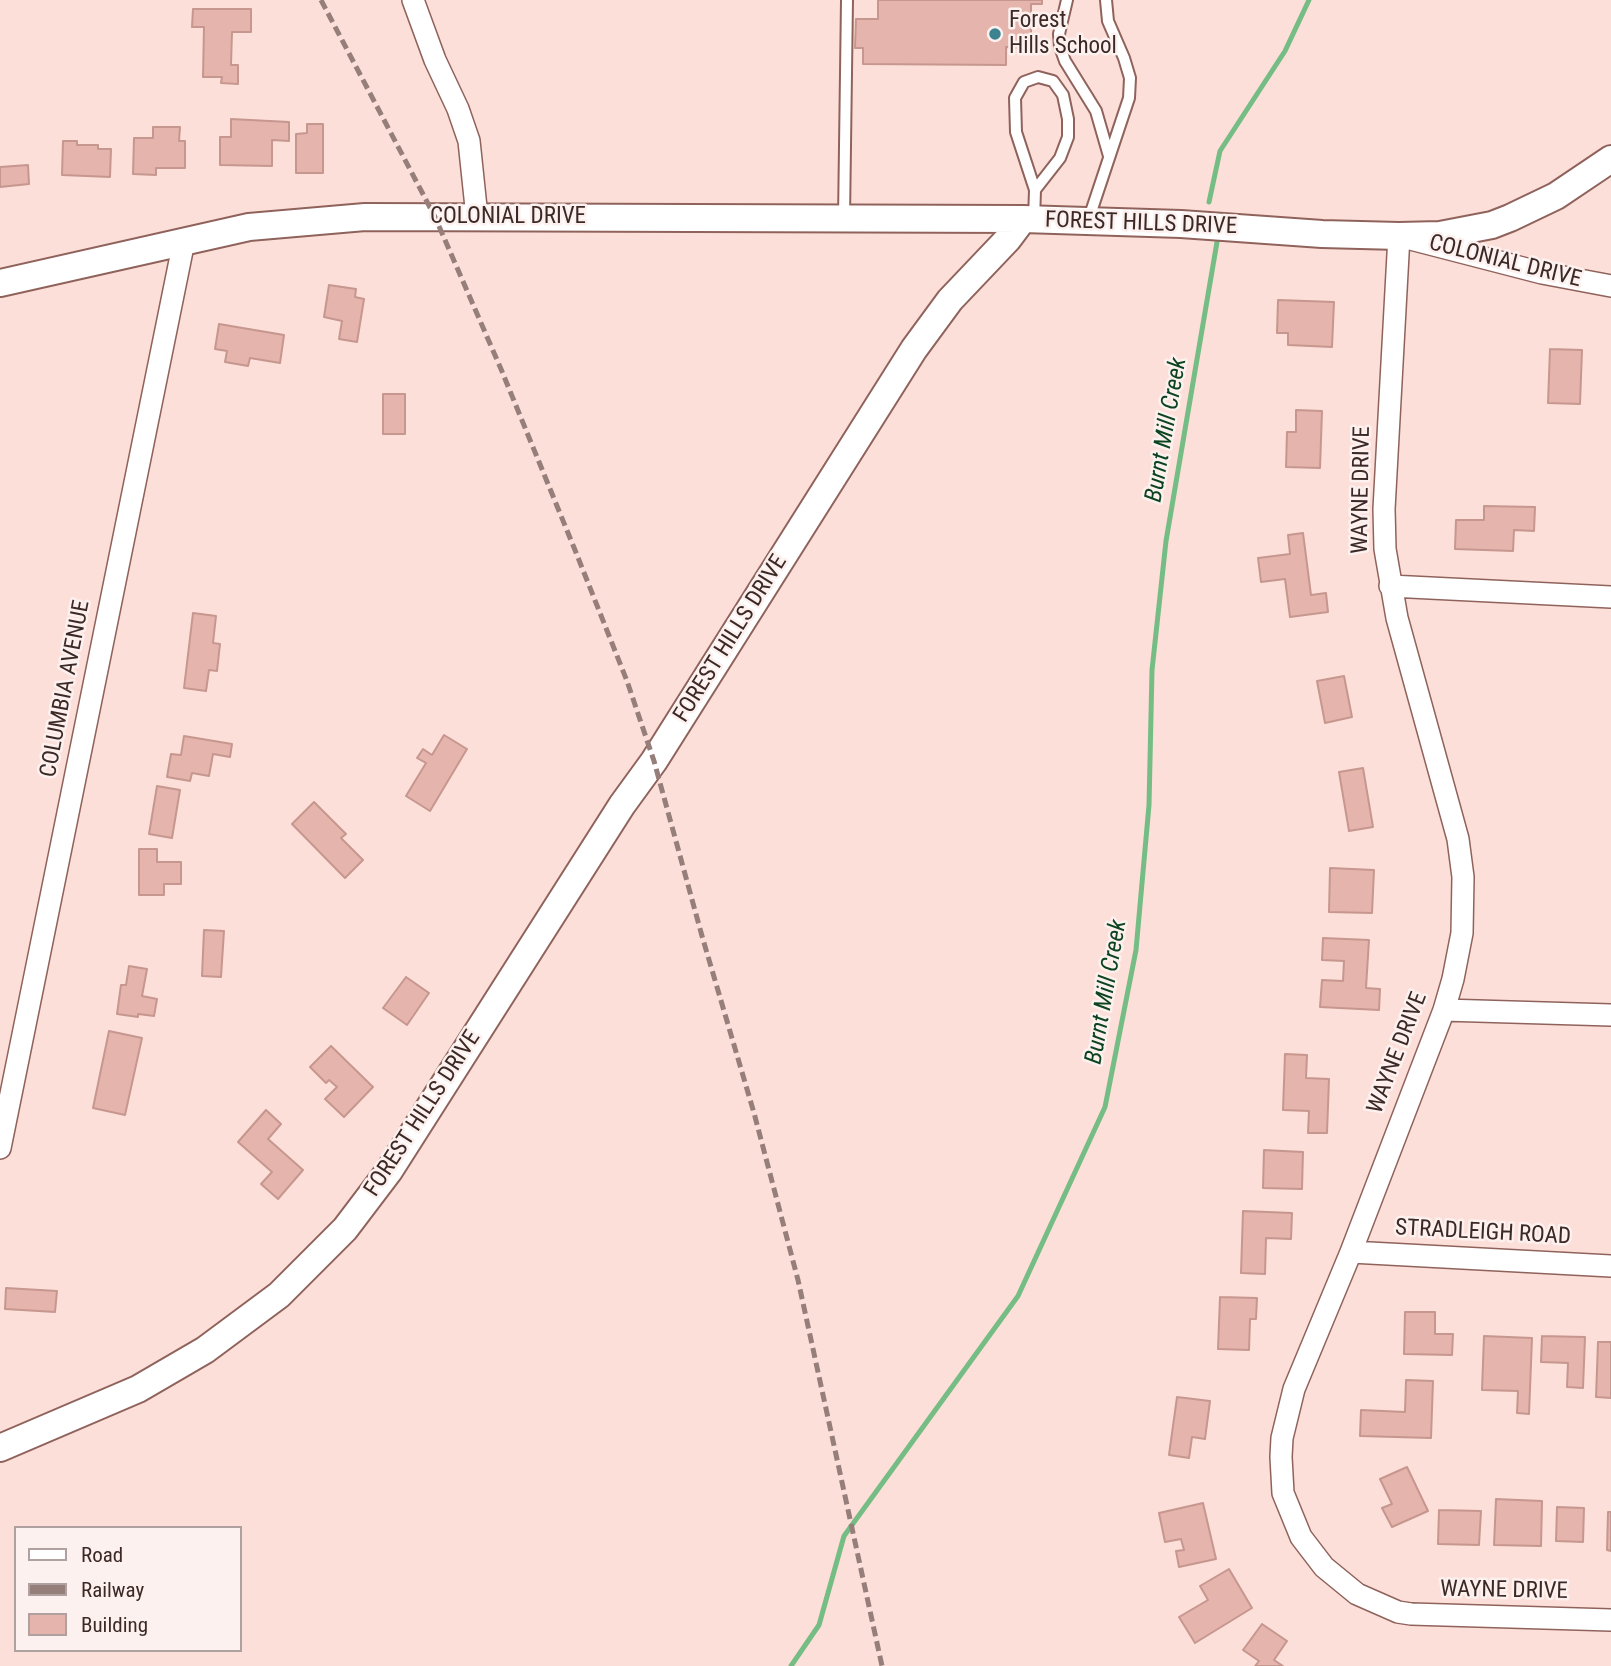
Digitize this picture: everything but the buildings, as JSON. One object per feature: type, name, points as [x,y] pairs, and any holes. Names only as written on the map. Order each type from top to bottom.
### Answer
[{"type":"street","points":[[413,0],[435,60],[458,109],[468,141],[477,217]]},
{"type":"street","name":"FOREST HILLS DRIVE","points":[[0,1448],[138,1389],[205,1350],[279,1295],[345,1229],[389,1171],[622,805],[654,761],[914,349],[950,300],[1029,220],[1399,236],[1440,234],[1492,225],[1548,200],[1611,159]]},
{"type":"street","name":"COLONIAL DRIVE","points":[[0,283],[249,227],[376,217],[1029,220]]},
{"type":"street","name":"COLONIAL DRIVE","points":[[1399,236],[1542,273],[1611,286]]},
{"type":"street","name":"WAYNE DRIVE","points":[[1399,236],[1384,509],[1385,549],[1390,586],[1451,810],[1463,877],[1462,933],[1444,1010],[1351,1252],[1294,1389],[1282,1438],[1283,1493],[1295,1525],[1310,1550],[1344,1586],[1398,1612],[1430,1616],[1611,1620]]},
{"type":"street","name":"COLUMBIA AVENUE","points":[[0,1148],[184,241]]},
{"type":"street","points":[[1390,586],[1611,597]]},
{"type":"street","points":[[1444,1010],[1611,1015]]},
{"type":"street","name":"STRADLEIGH ROAD","points":[[1351,1252],[1611,1266]]},
{"type":"lane","points":[[844,219],[847,0]]},
{"type":"lane","points":[[1067,0],[1059,34],[1059,47],[1096,111],[1109,156]]},
{"type":"lane","points":[[1088,221],[1129,98],[1130,78],[1108,21],[1106,0]]},
{"type":"lane","points":[[1029,220],[1035,190],[1060,158],[1068,137],[1068,119],[1063,95],[1053,81],[1038,77],[1024,82],[1015,98],[1016,132],[1035,190]]},
{"type":"waterway","name":"Burnt Mill Creek","points":[[1209,202],[1220,151],[1285,51],[1309,0]]},
{"type":"waterway","name":"Burnt Mill Creek","points":[[791,1666],[819,1625],[844,1536],[1018,1296],[1105,1107],[1136,950],[1149,805],[1152,670],[1166,541],[1217,242]]},
{"type":"railway","points":[[321,0],[435,217],[575,550],[627,681],[654,761],[754,1113],[798,1280],[882,1666]]},
{"type":"place","name":"Forest Hills School","points":[[995,34]]}]
